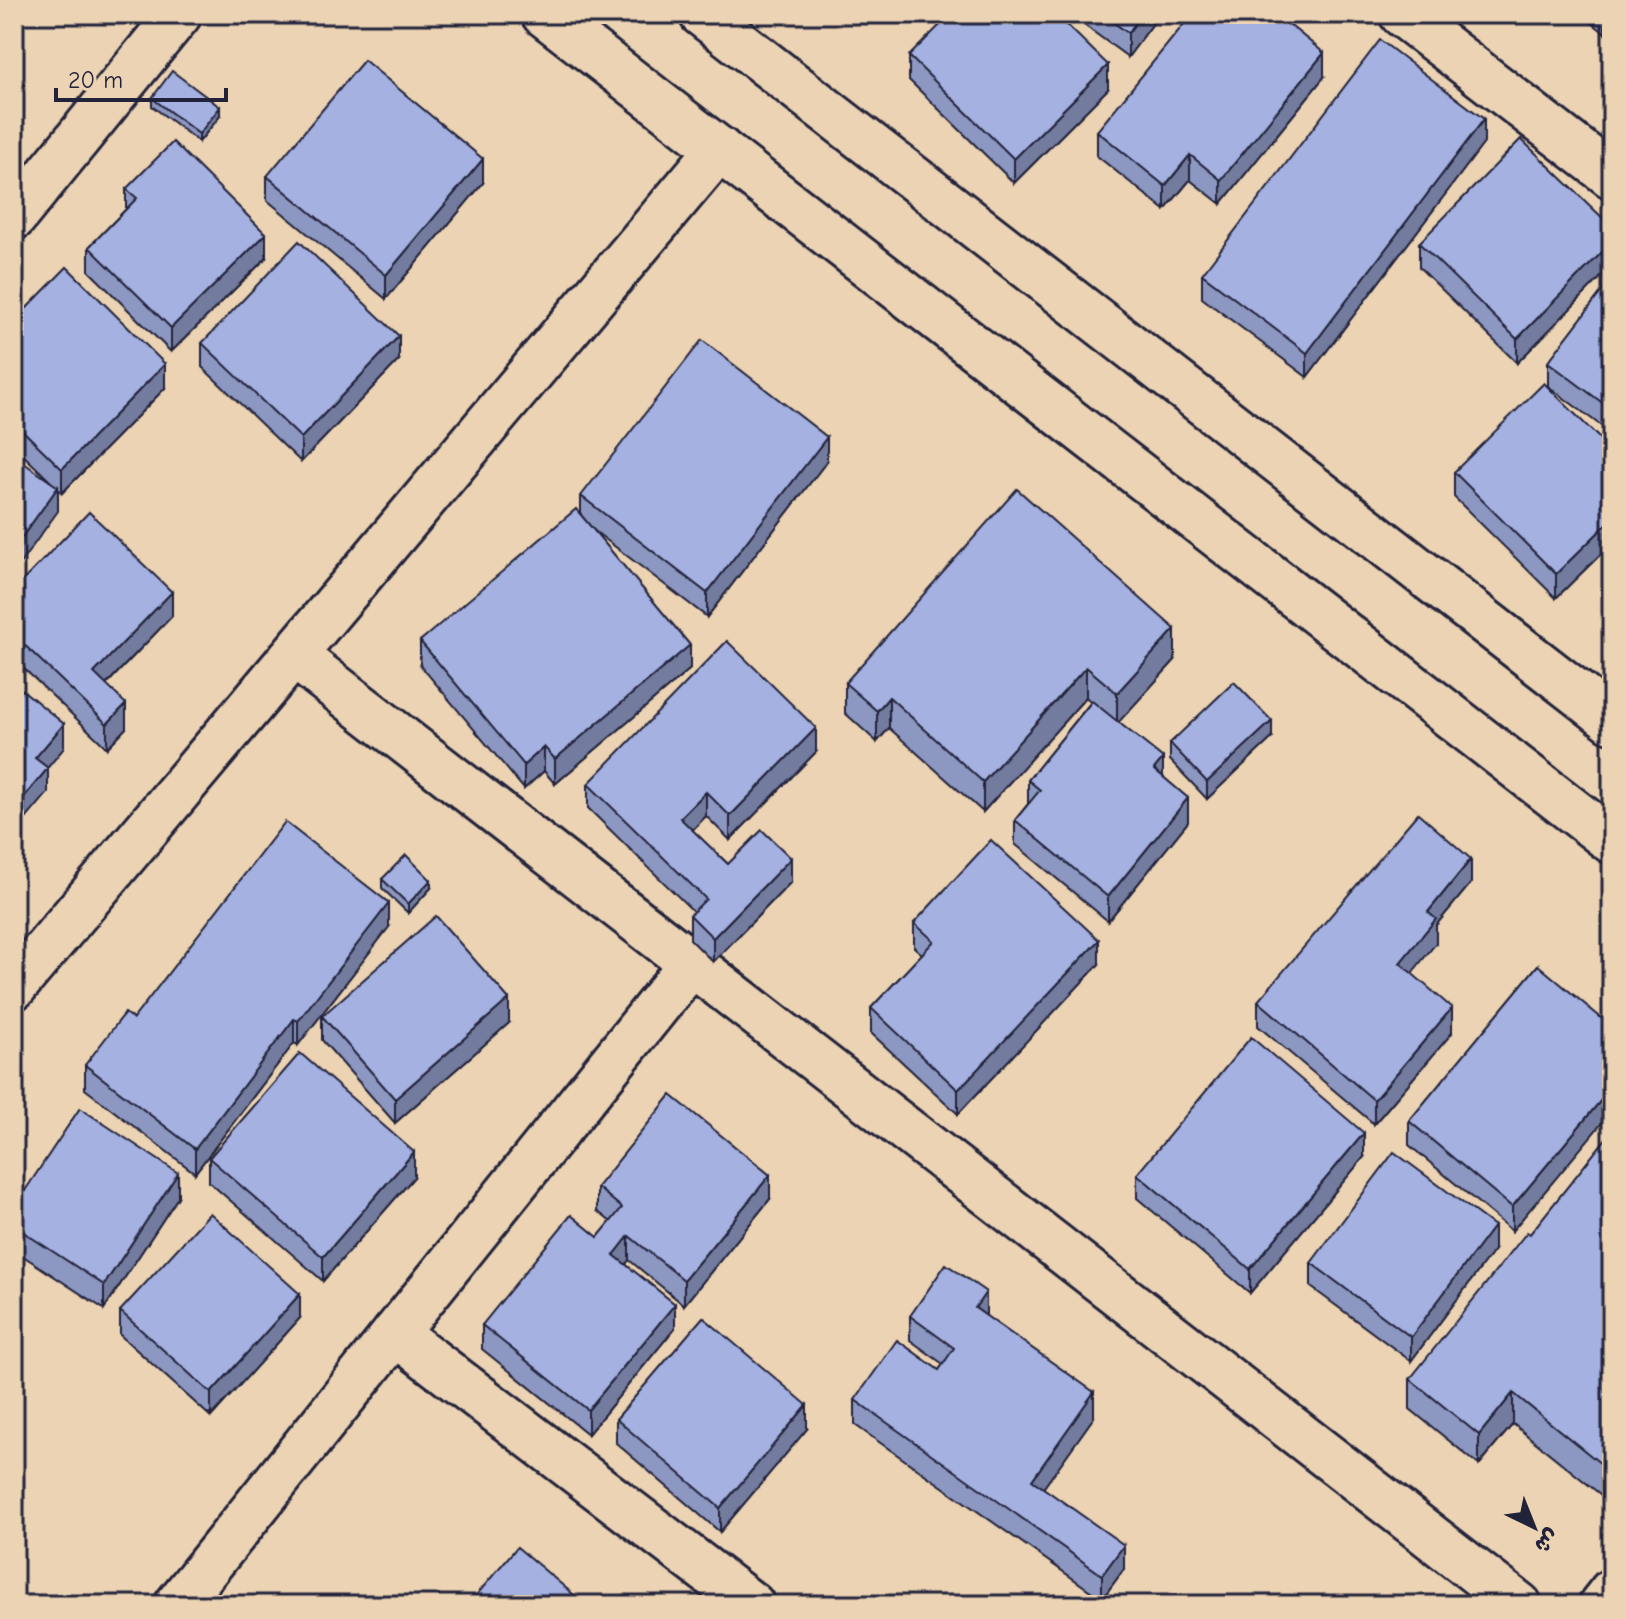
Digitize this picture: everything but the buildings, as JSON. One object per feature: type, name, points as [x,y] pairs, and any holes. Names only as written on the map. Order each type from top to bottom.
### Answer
[{"type":"street","points":[[14,217],[179,14]]},
{"type":"street","points":[[544,14],[1612,841]]},
{"type":"street","points":[[702,14],[1612,720]]},
{"type":"street","points":[[1402,14],[1612,176]]},
{"type":"street","points":[[14,987],[719,149]]},
{"type":"street","points":[[294,655],[1519,1605]]},
{"type":"street","points":[[177,1605],[691,964]]},
{"type":"street","points":[[395,1333],[752,1605]]},
{"type":"street","points":[[1601,1605],[1612,1591]]}]
